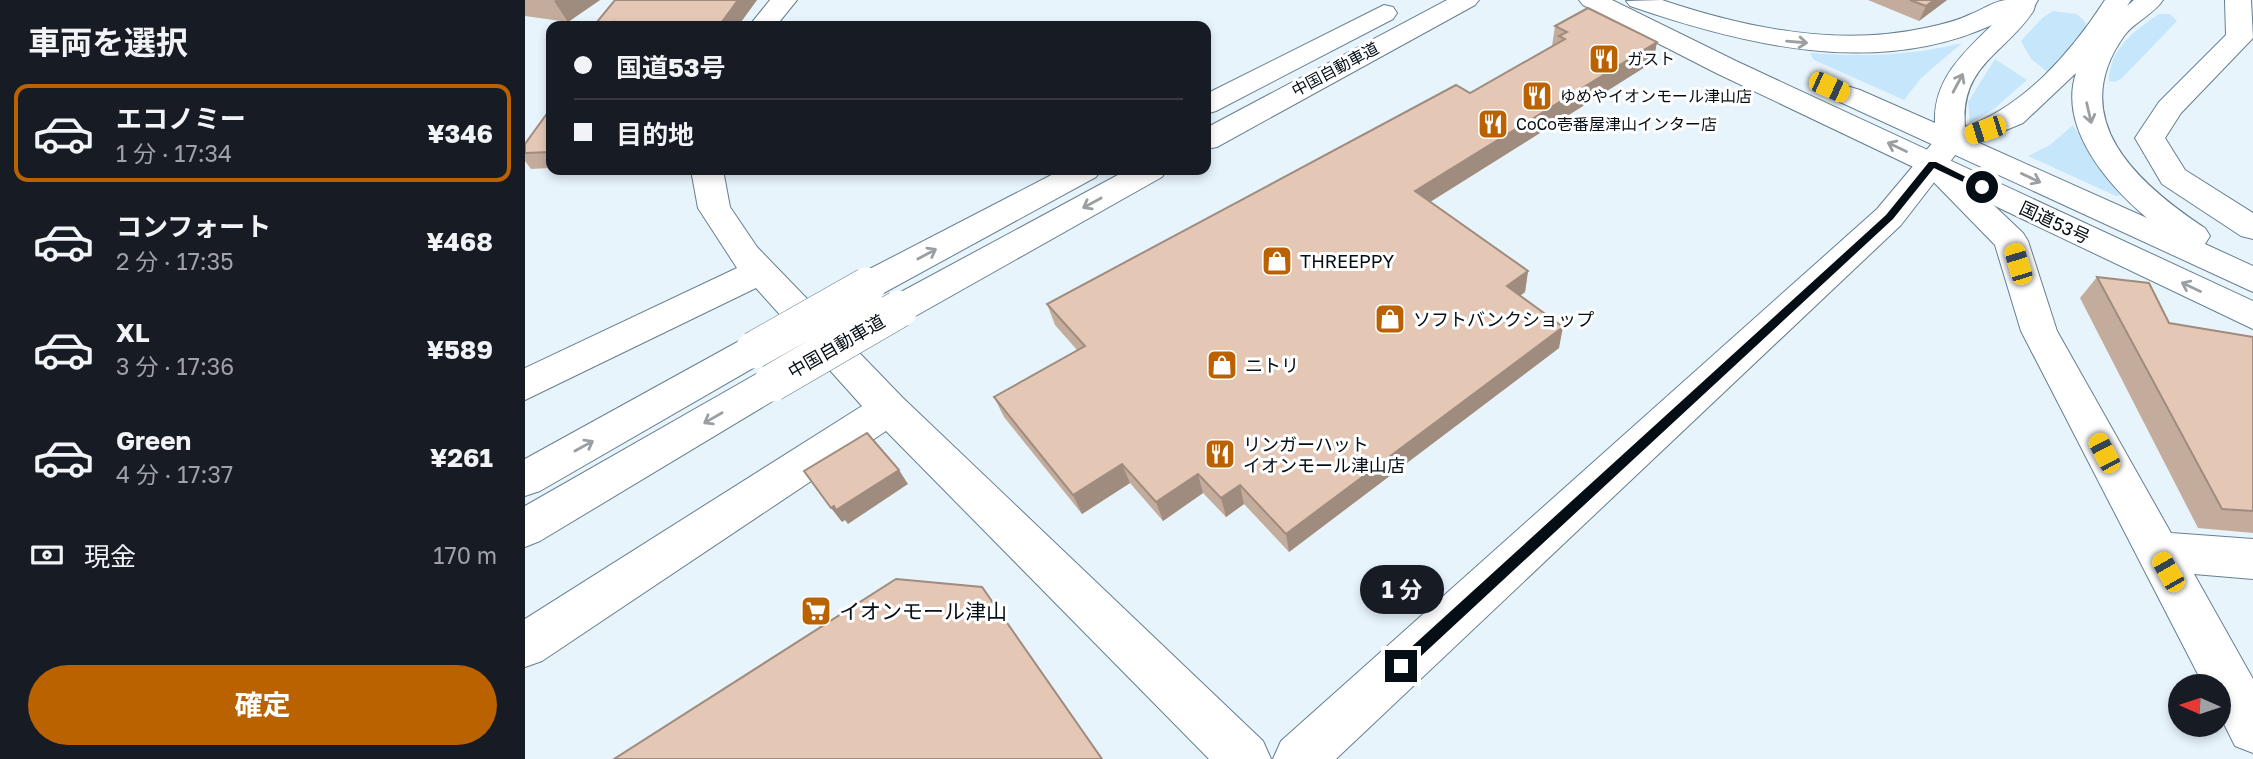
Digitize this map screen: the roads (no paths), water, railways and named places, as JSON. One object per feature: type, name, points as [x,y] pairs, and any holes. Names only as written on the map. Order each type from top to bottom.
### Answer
[{"type":"main road","points":[[766,21],[784,0]]},
{"type":"main road","points":[[1216,100],[1395,0]]},
{"type":"main road","name":"中国自動車道","points":[[1216,100],[1410,0]]},
{"type":"main road","name":"中国自動車道","points":[[1211,137],[1466,0]]},
{"type":"main road","points":[[1258,111],[1486,0]]},
{"type":"main road","name":"国道53号","points":[[1592,0],[1942,152],[2253,280]]},
{"type":"main road","points":[[1635,0],[1734,32],[1768,39],[1842,44],[1875,44],[1943,34],[1990,18],[2027,0]]},
{"type":"main road","name":"国道53号","points":[[1635,0],[1942,152],[2253,316]]},
{"type":"main road","points":[[2027,0],[1996,38],[1972,61],[1952,91],[1942,152],[2011,241],[2039,331],[2253,728]]},
{"type":"main road","points":[[1996,38],[2047,0]]},
{"type":"main road","points":[[1299,759],[1889,217],[1942,152],[2010,118],[2030,103],[2120,10],[2136,0]]},
{"type":"main road","points":[[2150,0],[2120,10],[2088,80],[2086,98],[2089,119],[2114,166],[2160,212],[2186,231],[2253,271]]},
{"type":"main road","points":[[2120,10],[2171,0]]},
{"type":"main road","points":[[2238,0],[2240,37],[2169,108],[2150,138],[2173,177],[2253,228]]},
{"type":"main road","points":[[708,175],[715,208],[745,255],[889,409],[1245,759]]},
{"type":"main road","name":"中国自動車道","points":[[525,528],[763,367],[867,286],[1076,175]]},
{"type":"main road","name":"中国自動車道","points":[[525,479],[763,367],[899,309],[1142,175]]},
{"type":"main road","points":[[525,385],[761,271]]},
{"type":"main road","points":[[525,645],[889,409]]},
{"type":"main road","points":[[2156,551],[2253,559]]},
{"type":"place","name":"ガスト","points":[[1604,59]]},
{"type":"place","name":"ゆめやイオンモール津山店","points":[[1537,96]]},
{"type":"place","name":"CoCo壱番屋津山インター店","points":[[1493,124]]},
{"type":"place","name":"THREEPPY","points":[[1277,261]]},
{"type":"place","name":"ソフトバンクショップ","points":[[1390,319]]},
{"type":"place","name":"ニトリ","points":[[1222,365]]},
{"type":"place","name":"リンガーハット イオンモール津山店","points":[[1220,454]]},
{"type":"place","name":"イオンモール津山","points":[[816,611]]}]
